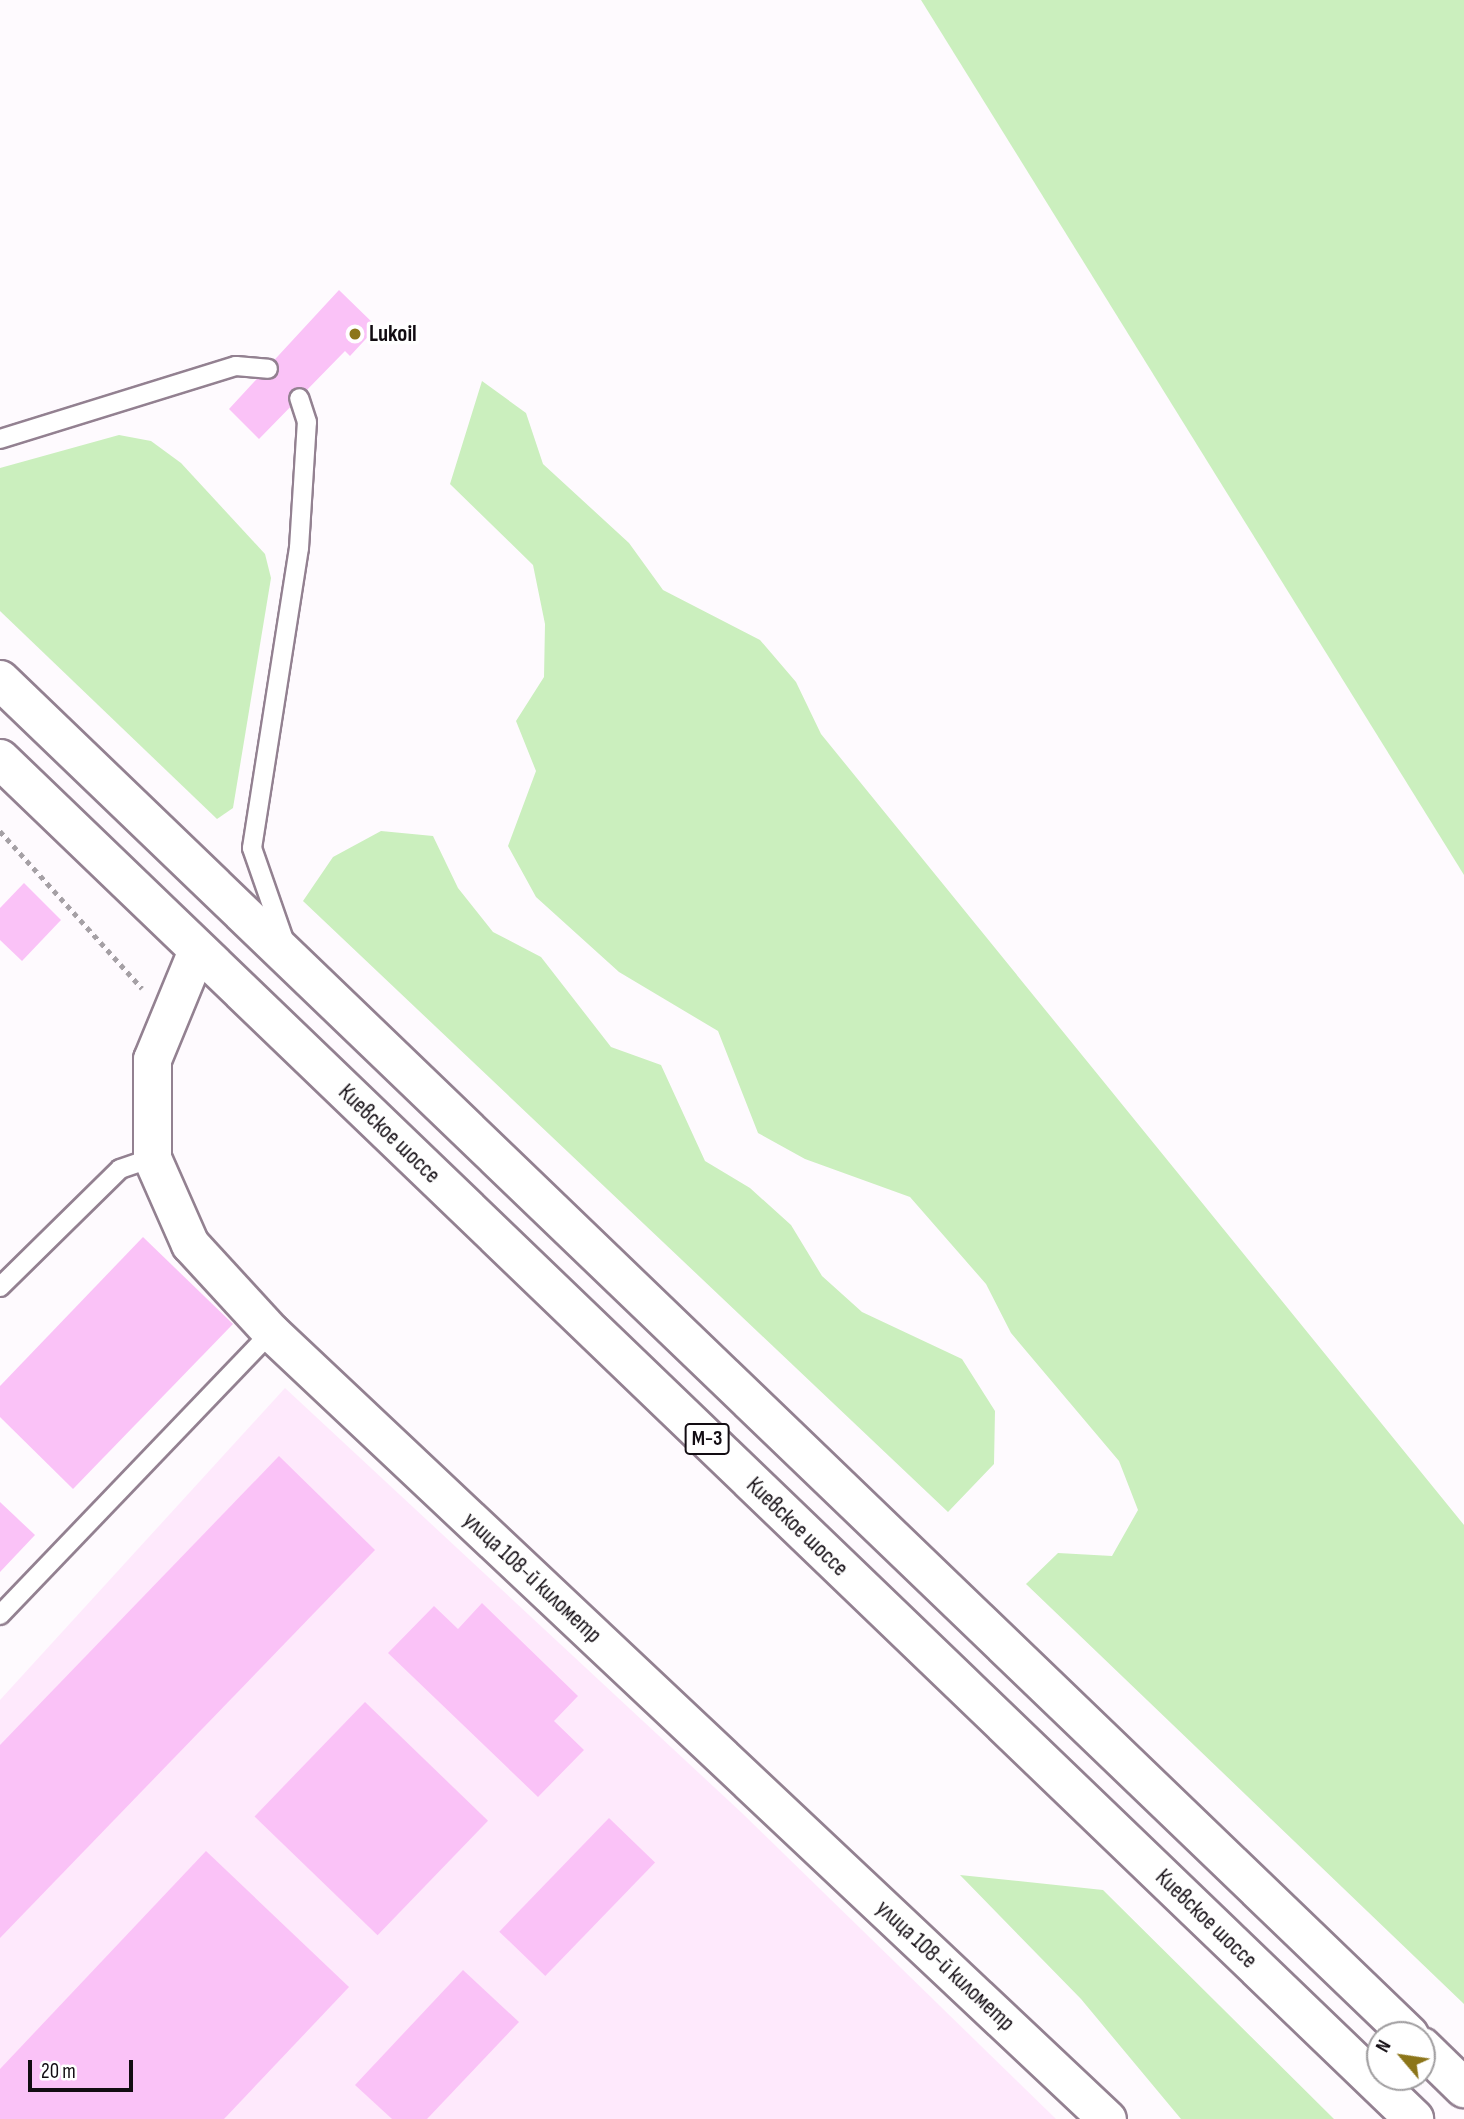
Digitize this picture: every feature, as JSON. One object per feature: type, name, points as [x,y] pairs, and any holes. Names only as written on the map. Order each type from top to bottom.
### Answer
[{"type":"highway","name":"М-3","points":[[0,680],[1394,2021]]},
{"type":"highway","name":"Киевское шоссе","points":[[0,759],[1414,2119]]},
{"type":"highway","points":[[1436,2061],[1464,2088]]},
{"type":"street","name":"улица 108-й километр","points":[[197,950],[152,1059],[152,1158],[190,1244],[271,1332],[1107,2119]]},
{"type":"lane","points":[[0,439],[236,366],[268,369]]},
{"type":"lane","points":[[299,398],[307,422],[299,548],[252,848],[280,932],[299,968]]},
{"type":"lane","points":[[0,1287],[120,1169],[152,1158]]},
{"type":"lane","points":[[0,1615],[271,1332]]},
{"type":"path","points":[[0,831],[168,1018]]},
{"type":"shaded area","points":[[285,1388],[743,1814],[1056,2119],[0,2119],[0,1700]]},
{"type":"green space","points":[[921,0],[1464,0],[1464,875]]},
{"type":"green space","points":[[482,381],[526,413],[543,464],[629,543],[663,590],[760,640],[796,682],[821,734],[1464,1525],[1464,2004],[1026,1584],[1058,1553],[1112,1556],[1138,1510],[1119,1461],[1011,1333],[986,1284],[910,1197],[805,1159],[758,1133],[718,1031],[619,972],[536,897],[508,846],[536,771],[516,721],[544,677],[545,624],[533,565],[450,484]]},
{"type":"green space","points":[[119,435],[151,441],[181,463],[265,554],[271,578],[233,808],[217,819],[0,611],[0,468]]},
{"type":"green space","points":[[381,831],[433,836],[458,888],[493,932],[541,957],[611,1047],[661,1065],[705,1161],[750,1188],[791,1225],[822,1276],[862,1312],[962,1359],[995,1411],[994,1464],[948,1512],[303,901],[333,857]]},
{"type":"green space","points":[[960,1875],[1103,1890],[1334,2119],[1181,2119],[1081,1999]]},
{"type":"building","points":[[339,290],[377,327],[350,356],[345,351],[259,439],[229,409]]},
{"type":"building","points":[[24,883],[61,920],[22,961],[0,940],[0,908]]},
{"type":"building","points":[[143,1237],[233,1324],[73,1489],[0,1417],[0,1386]]},
{"type":"building","points":[[279,1456],[375,1550],[0,1938],[0,1745]]},
{"type":"building","points":[[0,1502],[35,1535],[0,1572]]},
{"type":"building","points":[[482,1603],[578,1696],[554,1721],[584,1750],[538,1797],[388,1653],[434,1606],[458,1629]]},
{"type":"building","points":[[365,1702],[488,1821],[378,1935],[255,1816]]},
{"type":"building","points":[[609,1818],[655,1862],[545,1976],[499,1932]]},
{"type":"building","points":[[206,1851],[349,1987],[224,2119],[0,2119],[0,2069]]},
{"type":"building","points":[[463,1970],[519,2022],[427,2119],[392,2119],[355,2085]]},
{"type":"place","name":"Lukoil","points":[[355,334]]}]
